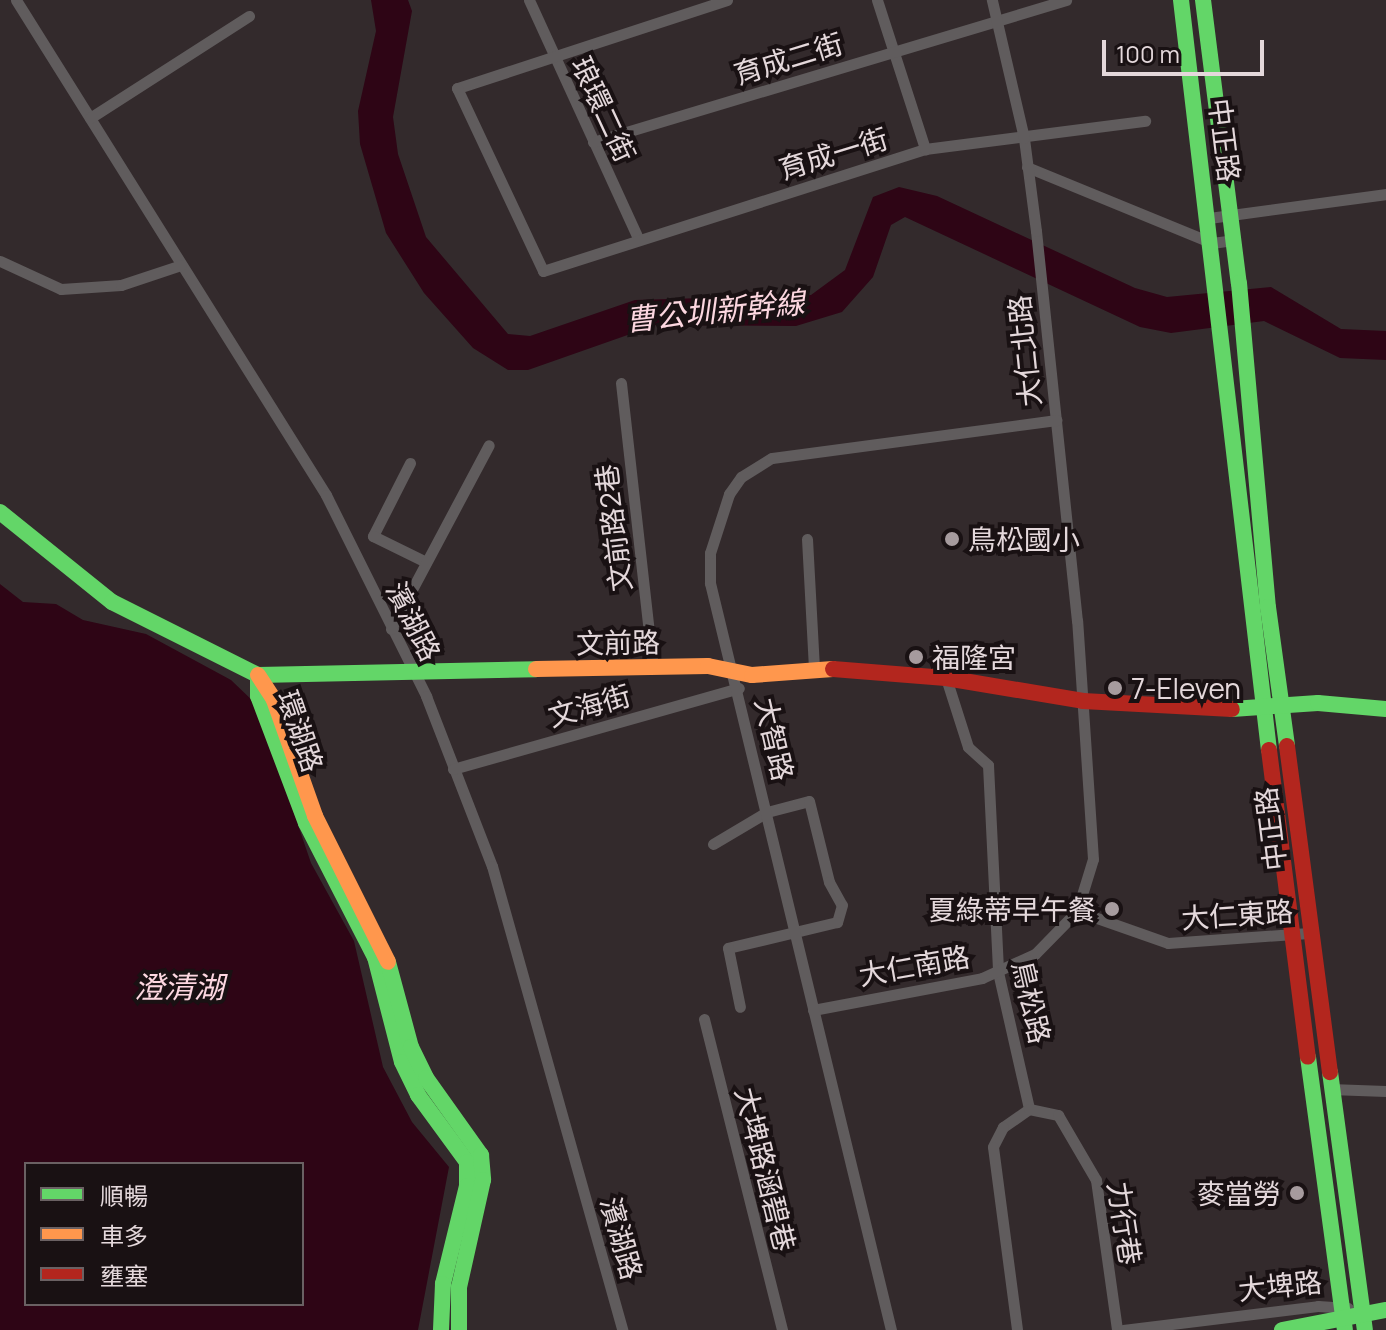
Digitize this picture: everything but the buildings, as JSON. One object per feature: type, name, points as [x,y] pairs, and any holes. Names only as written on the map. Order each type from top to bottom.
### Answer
[{"type":"main road","name":"中正路","points":[[1181,0],[1291,935],[1343,1326]]},
{"type":"main road","name":"中正路","points":[[1203,0],[1239,283],[1282,705],[1309,933],[1363,1322]]},
{"type":"main road","name":"文前路","points":[[0,512],[112,602],[258,675],[708,666],[737,680],[814,668],[946,678],[1083,701],[1386,709]]},
{"type":"main road","name":"環湖路","points":[[258,675],[274,700],[315,816],[383,944],[416,1057],[481,1155],[483,1180],[460,1248],[443,1284],[441,1330]]},
{"type":"main road","name":"環湖路","points":[[459,1330],[460,1248]]},
{"type":"main road","points":[[1363,1322],[1386,1310]]},
{"type":"main road","name":"大埤路","points":[[1282,1330],[1363,1322]]},
{"type":"street","name":"濱湖路","points":[[16,0],[326,495],[412,671],[492,866],[622,1330]]},
{"type":"street","name":"琅環二街","points":[[529,0],[638,238]]},
{"type":"street","points":[[554,57],[727,0]]},
{"type":"street","points":[[877,0],[925,149]]},
{"type":"street","name":"大仁北路","points":[[992,0],[1024,138],[1056,420],[1083,701]]},
{"type":"street","name":"育成二街","points":[[593,142],[895,51],[996,17],[1066,0]]},
{"type":"street","points":[[90,118],[249,16]]},
{"type":"street","name":"育成一街","points":[[554,57],[457,88],[543,271],[638,238],[925,149],[1145,121]]},
{"type":"street","points":[[1027,167],[1212,243],[1233,240]]},
{"type":"street","points":[[1209,218],[1386,194]]},
{"type":"street","points":[[0,261],[61,289],[121,285],[181,265]]},
{"type":"street","name":"文前路2巷","points":[[621,383],[653,668]]},
{"type":"street","name":"大智路","points":[[891,1330],[737,680],[710,583],[710,553],[715,524],[741,477],[772,458],[803,451],[1056,420]]},
{"type":"street","points":[[391,629],[489,445]]},
{"type":"street","points":[[410,463],[373,536],[426,562]]},
{"type":"street","points":[[807,539],[814,668]]},
{"type":"street","name":"鳥松路","points":[[946,678],[968,747],[988,765],[998,972],[1029,1109]]},
{"type":"street","name":"文海街","points":[[453,769],[737,680]]},
{"type":"street","name":"大仁南路","points":[[813,1010],[998,972],[1035,954],[1077,911],[1093,859],[1095,830],[1083,701]]},
{"type":"street","points":[[713,844],[767,812],[809,801],[829,882],[842,905],[837,922],[728,948],[740,1007]]},
{"type":"street","name":"大仁東路","points":[[1077,911],[1168,943],[1309,933]]},
{"type":"street","name":"大埤路涵碧巷","points":[[704,1019],[782,1330]]},
{"type":"street","points":[[1330,1089],[1386,1091]]},
{"type":"street","points":[[1017,1330],[993,1147],[1003,1127],[1029,1109]]},
{"type":"street","name":"力行巷","points":[[1029,1109],[1058,1115],[1096,1180],[1120,1330]]},
{"type":"street","name":"大埤路","points":[[1120,1330],[1339,1305],[1363,1322]]},
{"type":"water","name":"曹公圳新幹線","points":[[371,0],[408,0],[412,11],[393,117],[398,154],[426,237],[508,334],[530,336],[635,300],[811,295],[845,270],[873,197],[899,187],[937,196],[1135,288],[1167,297],[1271,287],[1341,329],[1386,331],[1386,360],[1340,358],[1264,321],[1171,333],[1140,327],[905,217],[891,225],[873,277],[842,312],[796,326],[656,325],[528,370],[508,370],[473,348],[424,293],[386,233],[360,144],[358,111],[376,31]]},
{"type":"water","name":"澄清湖","points":[[0,584],[23,602],[56,604],[83,620],[146,634],[231,680],[257,705],[311,863],[354,941],[383,1067],[412,1122],[449,1167],[418,1330],[0,1330]]},
{"type":"traffic: fast","points":[[1181,0],[1269,750]]},
{"type":"traffic: fast","points":[[1203,0],[1239,283],[1268,607],[1287,746]]},
{"type":"traffic: fast","points":[[0,512],[112,602],[258,675],[536,669]]},
{"type":"traffic: fast","points":[[258,675],[258,696],[306,823],[375,957],[402,1062],[418,1095],[467,1162],[467,1186],[443,1284],[441,1330]]},
{"type":"traffic: fast","points":[[1232,709],[1318,703],[1386,709]]},
{"type":"traffic: fast","points":[[388,962],[411,1047],[426,1078],[481,1155],[483,1180],[459,1287],[459,1330]]},
{"type":"traffic: fast","points":[[1308,1057],[1345,1330]]},
{"type":"traffic: fast","points":[[1330,1072],[1365,1330]]},
{"type":"traffic: fast","points":[[1282,1330],[1386,1310]]},
{"type":"traffic: slow","points":[[536,669],[708,666],[752,675],[833,669]]},
{"type":"traffic: slow","points":[[258,675],[274,700],[315,816],[388,962]]},
{"type":"traffic: jam","points":[[833,669],[946,678],[1083,701],[1232,709]]},
{"type":"traffic: jam","points":[[1287,746],[1330,1072]]},
{"type":"traffic: jam","points":[[1269,750],[1308,1057]]},
{"type":"place","name":"鳥松國小","points":[[952,539]]},
{"type":"place","name":"福隆宮","points":[[916,657]]},
{"type":"place","name":"7-Eleven","points":[[1115,688]]},
{"type":"place","name":"夏綠蒂早午餐","points":[[1112,909]]},
{"type":"place","name":"麥當勞","points":[[1297,1193]]}]
